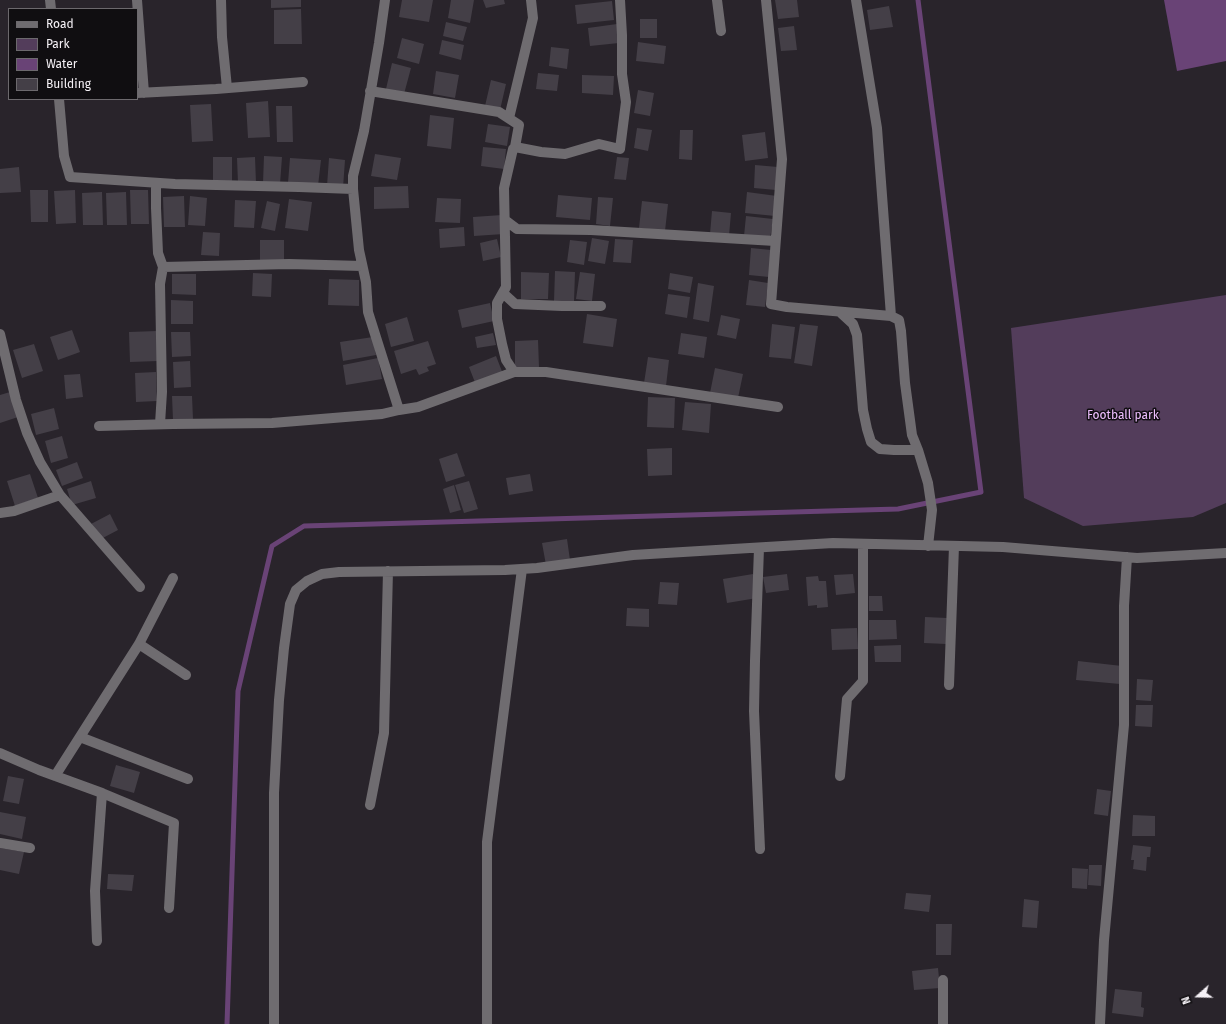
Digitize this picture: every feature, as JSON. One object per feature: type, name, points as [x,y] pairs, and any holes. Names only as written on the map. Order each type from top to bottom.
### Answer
[{"type":"street","points":[[221,0],[222,37],[227,88]]},
{"type":"street","points":[[385,0],[364,131],[353,176],[353,189],[362,266],[366,282],[368,312],[398,410]]},
{"type":"street","points":[[509,118],[533,18],[531,0]]},
{"type":"street","points":[[515,147],[541,152],[565,154],[599,144],[620,149],[626,102],[622,74],[620,0]]},
{"type":"street","points":[[717,0],[721,31]]},
{"type":"street","points":[[766,0],[782,159],[771,304],[787,307],[891,316],[899,320],[912,435],[928,483],[932,510],[928,546]]},
{"type":"street","points":[[856,0],[877,128],[891,316]]},
{"type":"street","points":[[138,23],[141,93],[303,82]]},
{"type":"street","points":[[370,91],[499,112],[519,125],[515,147],[513,149],[504,188],[506,287],[498,303],[497,319],[506,360],[514,372]]},
{"type":"street","points":[[59,100],[64,156],[70,177],[156,183],[353,189]]},
{"type":"street","points":[[156,183],[158,253],[163,267],[160,284],[162,392],[160,424]]},
{"type":"street","points":[[505,220],[517,229],[592,230],[775,241]]},
{"type":"street","points":[[163,267],[281,264],[362,266]]},
{"type":"street","points":[[503,293],[515,304],[601,306]]},
{"type":"street","points":[[840,312],[853,324],[857,335],[863,410],[871,442],[880,448],[894,450],[918,450]]},
{"type":"street","points":[[0,334],[16,400],[27,433],[40,462],[60,496],[140,587]]},
{"type":"street","points":[[99,426],[280,422],[382,414],[418,407],[514,372],[546,372],[778,407]]},
{"type":"street","points":[[0,513],[14,511],[60,496]]},
{"type":"street","points":[[274,1024],[274,793],[282,663],[290,604],[296,590],[307,581],[322,574],[388,571],[522,569],[633,554],[833,543],[1003,547],[1127,558],[1226,553]]},
{"type":"street","points":[[840,776],[847,699],[863,681],[863,544]]},
{"type":"street","points":[[949,686],[954,546]]},
{"type":"street","points":[[759,548],[754,661],[754,711],[760,849]]},
{"type":"street","points":[[1100,1024],[1104,940],[1124,725],[1124,606],[1127,558]]},
{"type":"street","points":[[487,1024],[487,842],[522,569]]},
{"type":"street","points":[[370,805],[384,733],[388,571]]},
{"type":"street","points":[[55,776],[139,644],[173,578]]},
{"type":"street","points":[[139,644],[186,675]]},
{"type":"street","points":[[80,737],[188,779]]},
{"type":"street","points":[[0,753],[174,823],[169,908]]},
{"type":"street","points":[[97,941],[95,891],[102,793]]},
{"type":"street","points":[[0,843],[30,848]]},
{"type":"street","points":[[943,980],[943,1024]]},
{"type":"green space","name":"Football park","points":[[1226,295],[1226,503],[1193,517],[1083,526],[1024,498],[1011,328]]},
{"type":"water","points":[[1164,0],[1226,0],[1226,61],[1177,71]]},
{"type":"building","points":[[271,0],[301,0],[301,7],[271,8]]},
{"type":"building","points":[[402,0],[433,0],[429,22],[399,17]]},
{"type":"building","points":[[451,0],[474,0],[470,23],[448,18]]},
{"type":"building","points":[[483,0],[504,0],[505,4],[486,8]]},
{"type":"building","points":[[775,0],[797,0],[799,17],[778,19]]},
{"type":"building","points":[[612,1],[614,20],[577,24],[575,5]]},
{"type":"building","points":[[889,6],[893,27],[870,30],[867,10]]},
{"type":"building","points":[[301,9],[302,44],[274,44],[274,10]]},
{"type":"building","points":[[640,19],[657,19],[657,38],[640,38]]},
{"type":"building","points":[[446,22],[467,27],[463,41],[443,36]]},
{"type":"building","points":[[617,24],[619,43],[590,46],[588,28]]},
{"type":"building","points":[[794,26],[797,50],[781,51],[778,28]]},
{"type":"building","points":[[402,38],[424,44],[419,64],[397,58]]},
{"type":"building","points":[[442,40],[464,45],[461,60],[439,54]]},
{"type":"building","points":[[638,42],[666,46],[664,64],[636,61]]},
{"type":"building","points":[[551,47],[569,49],[567,69],[549,66]]},
{"type":"building","points":[[392,63],[411,68],[404,94],[386,89]]},
{"type":"building","points":[[436,71],[459,75],[455,98],[433,94]]},
{"type":"building","points":[[538,73],[559,75],[557,91],[536,89]]},
{"type":"building","points":[[582,75],[614,76],[613,95],[582,93]]},
{"type":"building","points":[[491,80],[506,84],[500,110],[485,106]]},
{"type":"building","points":[[638,90],[654,93],[650,116],[634,113]]},
{"type":"building","points":[[268,101],[270,137],[248,138],[246,103]]},
{"type":"building","points":[[211,104],[213,141],[192,142],[190,105]]},
{"type":"building","points":[[276,106],[292,106],[293,142],[277,142]]},
{"type":"building","points":[[430,115],[454,118],[451,149],[427,146]]},
{"type":"building","points":[[488,124],[510,127],[507,146],[485,142]]},
{"type":"building","points":[[637,128],[652,130],[648,151],[634,148]]},
{"type":"building","points":[[680,130],[693,130],[692,160],[679,159]]},
{"type":"building","points":[[765,132],[768,158],[745,161],[742,135]]},
{"type":"building","points":[[483,147],[506,149],[504,169],[481,166]]},
{"type":"building","points":[[375,154],[401,158],[397,180],[371,176]]},
{"type":"building","points":[[264,156],[282,157],[280,184],[263,183]]},
{"type":"building","points":[[213,157],[232,157],[232,183],[213,183]]},
{"type":"building","points":[[255,157],[256,183],[238,183],[237,158]]},
{"type":"building","points":[[617,157],[629,158],[626,180],[614,179]]},
{"type":"building","points":[[290,158],[321,160],[318,186],[288,183]]},
{"type":"building","points":[[329,158],[345,160],[343,188],[327,186]]},
{"type":"building","points":[[755,165],[778,167],[776,190],[754,188]]},
{"type":"building","points":[[19,167],[21,192],[0,193],[0,169]]},
{"type":"building","points":[[408,186],[409,208],[374,209],[374,187]]},
{"type":"building","points":[[30,190],[48,190],[48,222],[31,222]]},
{"type":"building","points":[[75,190],[76,223],[56,224],[54,191]]},
{"type":"building","points":[[130,190],[148,190],[149,224],[131,224]]},
{"type":"building","points":[[102,192],[103,225],[83,225],[82,193]]},
{"type":"building","points":[[126,192],[127,225],[107,225],[106,193]]},
{"type":"building","points":[[747,192],[777,196],[775,216],[745,213]]},
{"type":"building","points":[[558,195],[592,198],[590,220],[556,217]]},
{"type":"building","points":[[184,196],[185,227],[164,227],[163,197]]},
{"type":"building","points":[[190,196],[207,198],[205,226],[188,225]]},
{"type":"building","points":[[598,197],[613,198],[610,226],[596,224]]},
{"type":"building","points":[[437,198],[461,199],[460,223],[435,222]]},
{"type":"building","points":[[289,199],[312,202],[308,231],[285,228]]},
{"type":"building","points":[[235,200],[256,201],[254,228],[234,227]]},
{"type":"building","points":[[267,201],[280,204],[275,231],[261,228]]},
{"type":"building","points":[[642,201],[668,204],[665,231],[639,228]]},
{"type":"building","points":[[712,211],[731,213],[729,236],[710,234]]},
{"type":"building","points":[[502,215],[504,234],[474,236],[473,217]]},
{"type":"building","points":[[746,216],[773,219],[770,239],[744,236]]},
{"type":"building","points":[[464,227],[465,246],[440,248],[439,229]]},
{"type":"building","points":[[203,232],[220,233],[219,256],[201,255]]},
{"type":"building","points":[[592,238],[609,241],[605,264],[588,261]]},
{"type":"building","points":[[497,239],[501,257],[483,261],[480,243]]},
{"type":"building","points":[[615,239],[633,240],[631,263],[613,262]]},
{"type":"building","points":[[260,240],[284,240],[284,262],[260,262]]},
{"type":"building","points":[[570,240],[587,242],[584,265],[567,262]]},
{"type":"building","points":[[751,248],[771,250],[769,277],[749,275]]},
{"type":"building","points":[[555,271],[575,272],[574,302],[554,301]]},
{"type":"building","points":[[521,272],[549,273],[548,299],[521,299]]},
{"type":"building","points":[[580,272],[595,274],[592,301],[576,299]]},
{"type":"building","points":[[253,273],[272,274],[271,297],[252,296]]},
{"type":"building","points":[[670,273],[693,277],[690,293],[668,289]]},
{"type":"building","points":[[172,274],[196,274],[196,295],[172,294]]},
{"type":"building","points":[[329,279],[359,280],[359,306],[328,305]]},
{"type":"building","points":[[749,280],[768,283],[765,307],[746,305]]},
{"type":"building","points":[[698,283],[714,286],[709,322],[693,319]]},
{"type":"building","points":[[668,294],[690,297],[687,318],[665,314]]},
{"type":"building","points":[[171,300],[193,301],[193,324],[171,324]]},
{"type":"building","points":[[490,303],[494,321],[462,328],[458,310]]},
{"type":"building","points":[[587,314],[617,319],[613,347],[583,343]]},
{"type":"building","points":[[721,315],[740,319],[736,339],[717,335]]},
{"type":"building","points":[[407,317],[414,341],[391,347],[385,324]]},
{"type":"building","points":[[772,324],[795,327],[791,359],[769,357]]},
{"type":"building","points":[[800,324],[818,326],[812,366],[794,363]]},
{"type":"building","points":[[72,330],[80,352],[58,360],[50,337]]},
{"type":"building","points":[[157,331],[158,361],[130,362],[129,332]]},
{"type":"building","points":[[171,332],[190,332],[191,356],[172,357]]},
{"type":"building","points":[[493,333],[496,345],[477,348],[475,337]]},
{"type":"building","points":[[681,333],[707,337],[704,358],[678,354]]},
{"type":"building","points":[[373,337],[376,355],[343,361],[340,342]]},
{"type":"building","points":[[538,340],[539,367],[515,367],[515,341]]},
{"type":"building","points":[[428,341],[436,364],[427,367],[429,371],[419,375],[416,369],[401,374],[394,351]]},
{"type":"building","points":[[34,344],[43,371],[22,378],[13,350]]},
{"type":"building","points":[[496,356],[503,374],[476,385],[469,367]]},
{"type":"building","points":[[648,357],[669,360],[666,386],[644,383]]},
{"type":"building","points":[[378,358],[382,379],[346,385],[343,365]]},
{"type":"building","points":[[190,361],[191,387],[174,388],[173,362]]},
{"type":"building","points":[[715,368],[743,374],[738,398],[710,393]]},
{"type":"building","points":[[156,372],[157,401],[136,402],[135,373]]},
{"type":"building","points":[[80,374],[83,397],[66,399],[64,375]]},
{"type":"building","points":[[10,392],[18,417],[0,423],[0,395]]},
{"type":"building","points":[[172,396],[192,396],[193,419],[173,420]]},
{"type":"building","points":[[648,397],[675,398],[674,428],[647,427]]},
{"type":"building","points":[[685,402],[711,404],[709,433],[682,430]]},
{"type":"building","points":[[54,408],[59,429],[36,435],[31,414]]},
{"type":"building","points":[[62,436],[68,458],[51,463],[45,441]]},
{"type":"building","points":[[672,448],[672,475],[648,476],[647,449]]},
{"type":"building","points":[[457,453],[465,476],[446,482],[439,459]]},
{"type":"building","points":[[77,462],[83,478],[62,486],[56,470]]},
{"type":"building","points":[[30,474],[38,498],[15,506],[7,481]]},
{"type":"building","points":[[530,474],[533,491],[509,495],[506,478]]},
{"type":"building","points":[[91,481],[96,498],[72,505],[67,489]]},
{"type":"building","points":[[469,481],[478,509],[464,513],[455,485]]},
{"type":"building","points":[[454,485],[461,510],[450,513],[443,489]]},
{"type":"building","points":[[110,514],[118,530],[99,540],[91,524]]},
{"type":"building","points":[[567,539],[570,560],[546,565],[542,543]]},
{"type":"building","points":[[753,574],[757,598],[727,603],[723,579]]},
{"type":"building","points":[[787,574],[789,590],[766,593],[763,577]]},
{"type":"building","points":[[853,574],[855,593],[836,595],[834,575]]},
{"type":"building","points":[[818,576],[819,581],[826,581],[828,607],[817,608],[817,605],[808,606],[806,577]]},
{"type":"building","points":[[660,582],[679,583],[677,605],[658,604]]},
{"type":"building","points":[[869,596],[882,596],[883,611],[869,611]]},
{"type":"building","points":[[627,608],[649,609],[649,627],[626,626]]},
{"type":"building","points":[[925,617],[947,618],[946,644],[924,643]]},
{"type":"building","points":[[869,620],[896,620],[897,639],[869,640]]},
{"type":"building","points":[[857,628],[858,649],[832,650],[831,629]]},
{"type":"building","points":[[901,645],[901,662],[875,662],[874,646]]},
{"type":"building","points":[[1078,661],[1122,666],[1120,684],[1076,680]]},
{"type":"building","points":[[1137,679],[1153,680],[1151,701],[1136,700]]},
{"type":"building","points":[[1136,705],[1153,705],[1152,727],[1135,726]]},
{"type":"building","points":[[116,765],[140,772],[134,793],[110,786]]},
{"type":"building","points":[[8,776],[24,779],[19,804],[3,801]]},
{"type":"building","points":[[1097,789],[1111,791],[1108,816],[1094,814]]},
{"type":"building","points":[[0,812],[26,817],[22,839],[0,834]]},
{"type":"building","points":[[1133,815],[1155,816],[1155,836],[1132,836]]},
{"type":"building","points":[[1133,845],[1151,847],[1150,857],[1147,857],[1146,871],[1133,869],[1134,860],[1131,860]]},
{"type":"building","points":[[0,848],[24,852],[19,874],[0,870]]},
{"type":"building","points":[[1089,865],[1102,865],[1101,886],[1088,885]]},
{"type":"building","points":[[1072,868],[1088,869],[1087,889],[1072,888]]},
{"type":"building","points":[[108,874],[134,875],[132,891],[107,889]]},
{"type":"building","points":[[906,893],[931,895],[929,912],[904,909]]},
{"type":"building","points":[[1024,899],[1039,901],[1037,928],[1022,927]]},
{"type":"building","points":[[936,924],[952,924],[951,955],[936,955]]},
{"type":"building","points":[[938,968],[940,988],[914,990],[912,971]]},
{"type":"building","points":[[1115,989],[1142,992],[1141,1007],[1144,1008],[1143,1017],[1112,1013]]},
{"type":"waterway","points":[[227,1024],[238,691],[272,546],[304,526],[898,509],[981,492],[918,0]]}]
